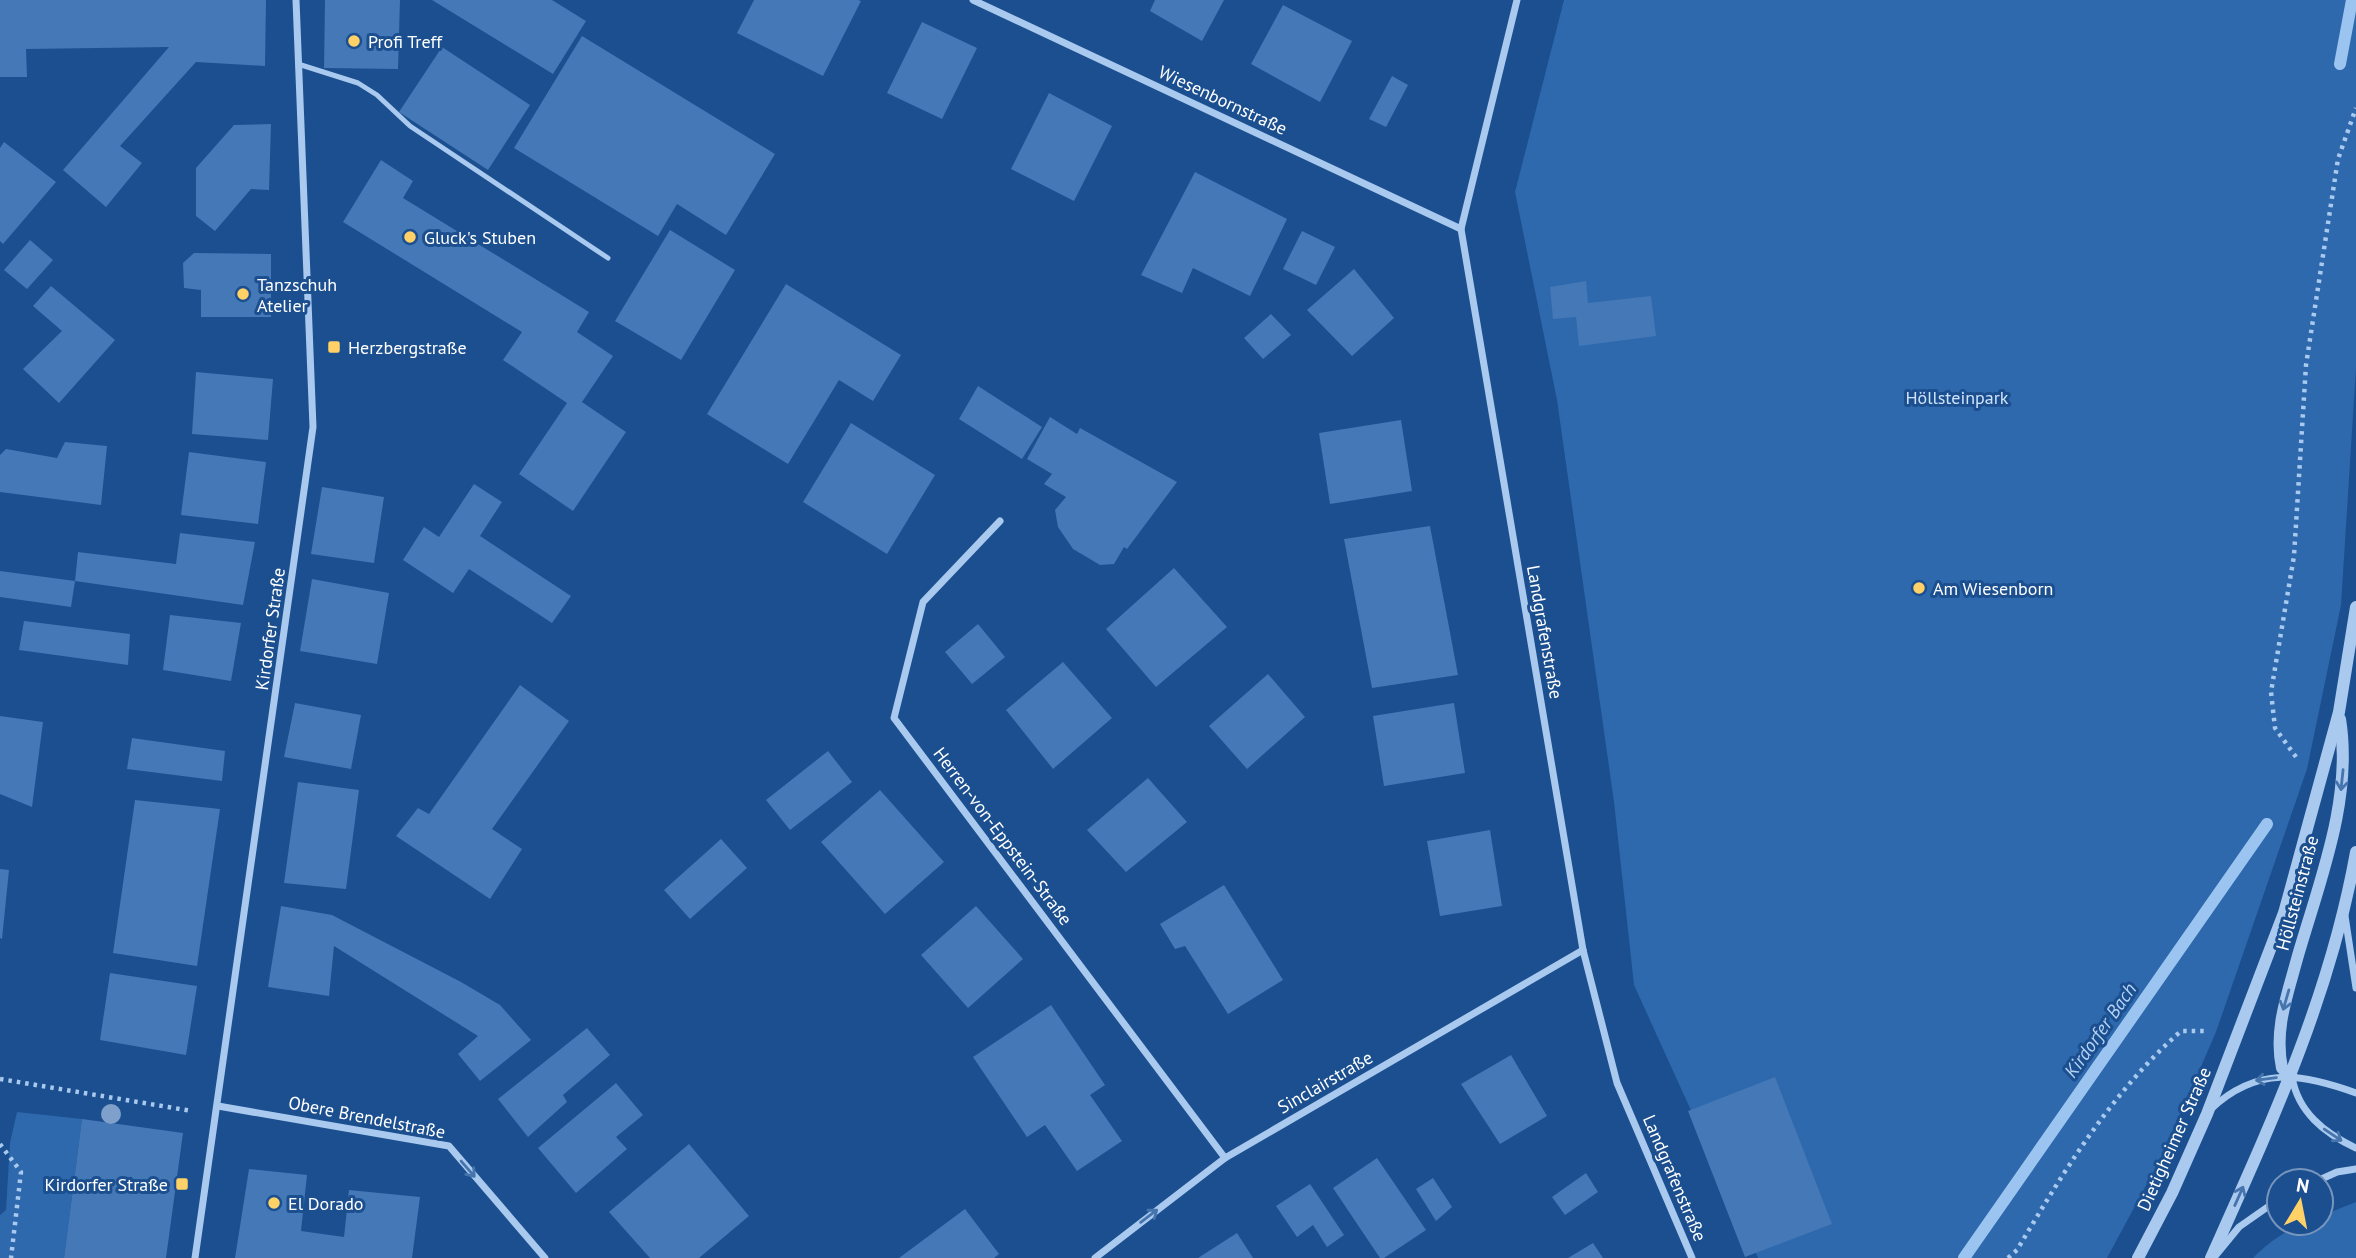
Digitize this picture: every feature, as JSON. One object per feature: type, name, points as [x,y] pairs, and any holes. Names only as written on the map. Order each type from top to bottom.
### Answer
[{"type":"street","name":"Kirdorfer Straße","points":[[195,1258],[313,427],[296,0]]},
{"type":"street","name":"Wiesenbornstraße","points":[[973,0],[1461,229]]},
{"type":"street","name":"Landgrafenstraße","points":[[1517,0],[1461,229],[1583,950],[1617,1083],[1692,1258]]},
{"type":"street","name":"Herren-von-Eppstein-Straße","points":[[1000,521],[923,602],[894,718],[1226,1158]]},
{"type":"street","name":"Höllsteinstraße","points":[[2240,1032],[2284,913],[2339,712],[2356,607]]},
{"type":"street","name":"Höllsteinstraße","points":[[2339,712],[2345,750],[2342,789],[2328,854],[2281,1016],[2280,1058],[2282,1068],[2292,1077],[2295,1095],[2302,1107],[2332,1137],[2356,1148]]},
{"type":"street","points":[[2213,1258],[2292,1077],[2345,912],[2356,852]]},
{"type":"street","points":[[2345,912],[2356,988]]},
{"type":"street","name":"Sinclairstraße","points":[[1095,1258],[1226,1158],[1583,950]]},
{"type":"street","name":"Dietigheimer Straße","points":[[2137,1258],[2172,1193],[2240,1032]]},
{"type":"street","points":[[2207,1114],[2227,1094],[2248,1082],[2292,1077],[2356,1093]]},
{"type":"street","name":"Obere Brendelstraße","points":[[218,1106],[449,1146],[545,1258]]},
{"type":"street","points":[[2335,1173],[2356,1169]]},
{"type":"street","points":[[2213,1258],[2239,1227],[2265,1209]]},
{"type":"lane","points":[[298,64],[358,83],[377,95],[410,126],[608,258]]},
{"type":"path","points":[[2302,763],[2275,728],[2271,692],[2294,556],[2306,365],[2338,159],[2356,108]]},
{"type":"path","points":[[2008,1258],[2017,1250],[2061,1177],[2112,1103],[2152,1056],[2181,1031],[2216,1032]]},
{"type":"path","points":[[0,1079],[217,1116]]},
{"type":"path","points":[[0,1144],[21,1172],[10,1258]]},
{"type":"green space","name":"Höllsteinpark","points":[[1564,0],[2356,0],[2356,368],[2341,605],[2307,769],[2216,1032],[2163,1154],[2107,1258],[1758,1258],[1634,985],[1614,802],[1557,400],[1515,192]]},
{"type":"green space","points":[[17,1112],[82,1119],[64,1258],[0,1258],[0,1215],[6,1210],[10,1143]]},
{"type":"green space","points":[[2356,1202],[2356,1258],[2253,1258],[2279,1237],[2335,1237],[2335,1210]]},
{"type":"building","points":[[0,0],[266,0],[265,66],[196,62],[120,146],[142,163],[106,207],[63,170],[169,47],[26,49],[27,77],[0,77]]},
{"type":"building","points":[[325,0],[400,0],[398,69],[324,68]]},
{"type":"building","points":[[432,0],[552,0],[586,21],[553,74]]},
{"type":"building","points":[[754,0],[861,1],[823,76],[737,33]]},
{"type":"building","points":[[1155,0],[1224,0],[1202,41],[1150,11]]},
{"type":"building","points":[[1283,5],[1352,41],[1320,102],[1251,64]]},
{"type":"building","points":[[922,22],[977,48],[942,119],[887,93]]},
{"type":"building","points":[[582,36],[775,154],[726,235],[677,204],[658,236],[514,148]]},
{"type":"building","points":[[442,47],[530,105],[488,170],[399,112]]},
{"type":"building","points":[[1392,76],[1408,85],[1386,127],[1369,119]]},
{"type":"building","points":[[1049,93],[1112,126],[1074,201],[1011,169]]},
{"type":"building","points":[[271,124],[269,190],[251,189],[215,231],[196,216],[196,168],[234,125]]},
{"type":"building","points":[[4,142],[56,182],[3,244],[0,241],[0,148]]},
{"type":"building","points":[[381,160],[413,181],[403,198],[589,312],[577,332],[613,356],[582,402],[626,432],[573,511],[519,474],[567,403],[503,360],[522,332],[343,222]]},
{"type":"building","points":[[1195,172],[1287,219],[1250,296],[1193,268],[1182,293],[1141,275]]},
{"type":"building","points":[[670,230],[735,270],[681,360],[615,321]]},
{"type":"building","points":[[1302,231],[1335,247],[1316,285],[1283,269]]},
{"type":"building","points":[[30,240],[53,260],[27,289],[4,270]]},
{"type":"building","points":[[194,253],[271,254],[271,317],[201,317],[201,290],[184,288],[183,263]]},
{"type":"building","points":[[1354,269],[1394,318],[1352,356],[1307,310]]},
{"type":"building","points":[[1586,281],[1588,303],[1651,296],[1656,336],[1579,346],[1576,317],[1553,319],[1550,287]]},
{"type":"building","points":[[786,284],[901,355],[873,401],[839,380],[788,464],[707,414]]},
{"type":"building","points":[[51,286],[115,340],[59,403],[23,369],[62,331],[33,306]]},
{"type":"building","points":[[1271,314],[1291,335],[1263,359],[1244,338]]},
{"type":"building","points":[[196,372],[273,379],[268,440],[192,434]]},
{"type":"building","points":[[978,386],[1042,427],[1022,459],[959,419]]},
{"type":"building","points":[[1050,417],[1077,434],[1080,428],[1177,482],[1127,549],[1124,547],[1114,564],[1100,565],[1073,549],[1058,527],[1055,510],[1066,497],[1044,484],[1052,474],[1027,459]]},
{"type":"building","points":[[1401,420],[1412,491],[1330,504],[1319,433]]},
{"type":"building","points":[[851,423],[935,475],[887,554],[803,502]]},
{"type":"building","points":[[65,442],[107,446],[101,505],[0,492],[0,455],[6,449],[57,458]]},
{"type":"building","points":[[189,452],[266,462],[258,524],[181,515]]},
{"type":"building","points":[[474,484],[502,502],[480,536],[571,596],[552,623],[469,569],[453,593],[403,560],[424,527],[439,537]]},
{"type":"building","points":[[322,487],[384,497],[374,563],[311,554]]},
{"type":"building","points":[[1430,526],[1458,675],[1372,688],[1344,539]]},
{"type":"building","points":[[180,533],[255,542],[243,605],[75,581],[78,552],[176,564]]},
{"type":"building","points":[[1174,568],[1227,627],[1156,687],[1106,629]]},
{"type":"building","points":[[0,571],[75,581],[71,607],[0,597]]},
{"type":"building","points":[[312,579],[389,593],[377,664],[300,651]]},
{"type":"building","points":[[170,615],[241,623],[231,681],[163,670]]},
{"type":"building","points":[[24,621],[130,634],[128,665],[19,650]]},
{"type":"building","points":[[978,624],[1005,657],[972,684],[945,652]]},
{"type":"building","points":[[1063,662],[1112,718],[1053,769],[1006,710]]},
{"type":"building","points":[[1268,674],[1305,717],[1247,769],[1209,726]]},
{"type":"building","points":[[520,685],[569,721],[492,829],[522,849],[490,899],[396,836],[418,808],[429,814]]},
{"type":"building","points":[[295,703],[361,715],[351,769],[284,757]]},
{"type":"building","points":[[1454,703],[1465,773],[1384,786],[1373,716]]},
{"type":"building","points":[[0,716],[43,722],[32,807],[0,794]]},
{"type":"building","points":[[132,738],[225,751],[222,781],[127,769]]},
{"type":"building","points":[[828,751],[852,782],[790,830],[766,800]]},
{"type":"building","points":[[1148,778],[1187,822],[1126,872],[1087,830]]},
{"type":"building","points":[[298,782],[359,790],[346,889],[284,883]]},
{"type":"building","points":[[880,790],[944,862],[885,914],[821,842]]},
{"type":"building","points":[[135,800],[220,809],[197,966],[113,953]]},
{"type":"building","points":[[1490,830],[1502,906],[1440,916],[1427,841]]},
{"type":"building","points":[[721,839],[747,868],[690,919],[664,890]]},
{"type":"building","points":[[0,869],[9,870],[2,939],[0,938]]},
{"type":"building","points":[[1224,885],[1283,980],[1228,1014],[1185,946],[1175,949],[1160,924]]},
{"type":"building","points":[[281,906],[332,915],[461,982],[500,1005],[531,1040],[480,1081],[458,1054],[478,1036],[334,946],[329,996],[268,987]]},
{"type":"building","points":[[976,906],[1023,959],[968,1008],[921,955]]},
{"type":"building","points":[[110,973],[197,986],[186,1055],[100,1040]]},
{"type":"building","points":[[1051,1005],[1105,1085],[1090,1095],[1122,1141],[1077,1171],[1045,1125],[1027,1137],[973,1057]]},
{"type":"building","points":[[587,1028],[610,1055],[563,1095],[567,1102],[528,1137],[498,1099]]},
{"type":"building","points":[[1511,1055],[1547,1116],[1500,1144],[1461,1084]]},
{"type":"building","points":[[1775,1077],[1832,1224],[1745,1257],[1688,1111]]},
{"type":"building","points":[[616,1083],[643,1115],[616,1137],[627,1149],[576,1193],[538,1148]]},
{"type":"building","points":[[82,1119],[183,1133],[166,1258],[64,1258]]},
{"type":"building","points":[[689,1144],[749,1216],[699,1258],[650,1258],[609,1212]]},
{"type":"building","points":[[1377,1158],[1426,1230],[1384,1258],[1380,1258],[1333,1188]]},
{"type":"building","points":[[249,1169],[307,1175],[301,1231],[344,1237],[349,1190],[420,1197],[412,1258],[235,1258]]},
{"type":"building","points":[[1586,1173],[1598,1192],[1565,1215],[1552,1197]]},
{"type":"building","points":[[1433,1178],[1452,1207],[1436,1221],[1416,1189]]},
{"type":"building","points":[[1310,1184],[1344,1235],[1327,1247],[1313,1225],[1297,1237],[1276,1206]]},
{"type":"building","points":[[965,1209],[999,1254],[994,1258],[899,1258]]},
{"type":"building","points":[[1237,1233],[1253,1258],[1198,1258]]},
{"type":"building","points":[[1593,1243],[1603,1258],[1568,1258]]},
{"type":"waterway","name":"Kirdorfer Bach","points":[[2340,64],[2352,0]]},
{"type":"waterway","name":"Kirdorfer Bach","points":[[1964,1258],[2267,824]]},
{"type":"place","name":"Profi Treff","points":[[354,41]]},
{"type":"place","name":"Gluck's Stuben","points":[[410,237]]},
{"type":"place","name":"Tanzschuh Atelier","points":[[243,294]]},
{"type":"place","name":"Herzbergstraße","points":[[334,347]]},
{"type":"place","name":"Am Wiesenborn","points":[[1919,588]]},
{"type":"place","name":"Kirdorfer Straße","points":[[182,1184]]},
{"type":"place","name":"El Dorado","points":[[274,1203]]}]
